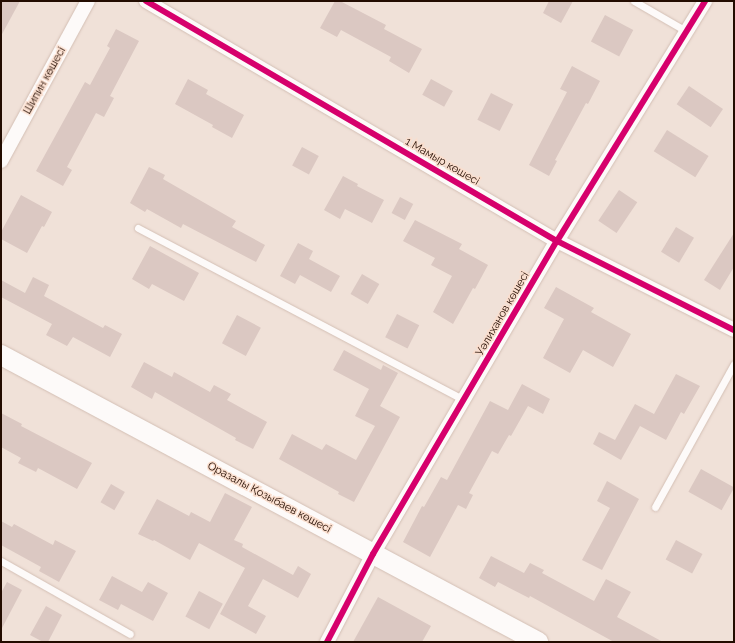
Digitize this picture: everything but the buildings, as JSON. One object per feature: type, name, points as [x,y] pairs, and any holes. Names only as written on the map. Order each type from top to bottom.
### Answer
[{"type":"street","name":"Шипин көшесі","points":[[1,161],[88,1]]},
{"type":"street","name":"1 Мамыр көшесі","points":[[146,1],[557,241],[734,330]]},
{"type":"street","name":"Уәлиханов көшесі","points":[[327,642],[373,554],[557,241],[705,1]]},
{"type":"street","name":"Оразалы Қозыбаев көшесі","points":[[1,355],[538,642]]},
{"type":"lane","points":[[634,1],[686,31]]},
{"type":"lane","points":[[138,228],[464,400]]},
{"type":"lane","points":[[655,507],[734,364]]},
{"type":"lane","points":[[1,561],[130,634]]},
{"type":"cycle path","points":[[146,1],[557,241],[734,330]]},
{"type":"cycle path","points":[[327,642],[373,554],[557,241],[705,1]]}]
